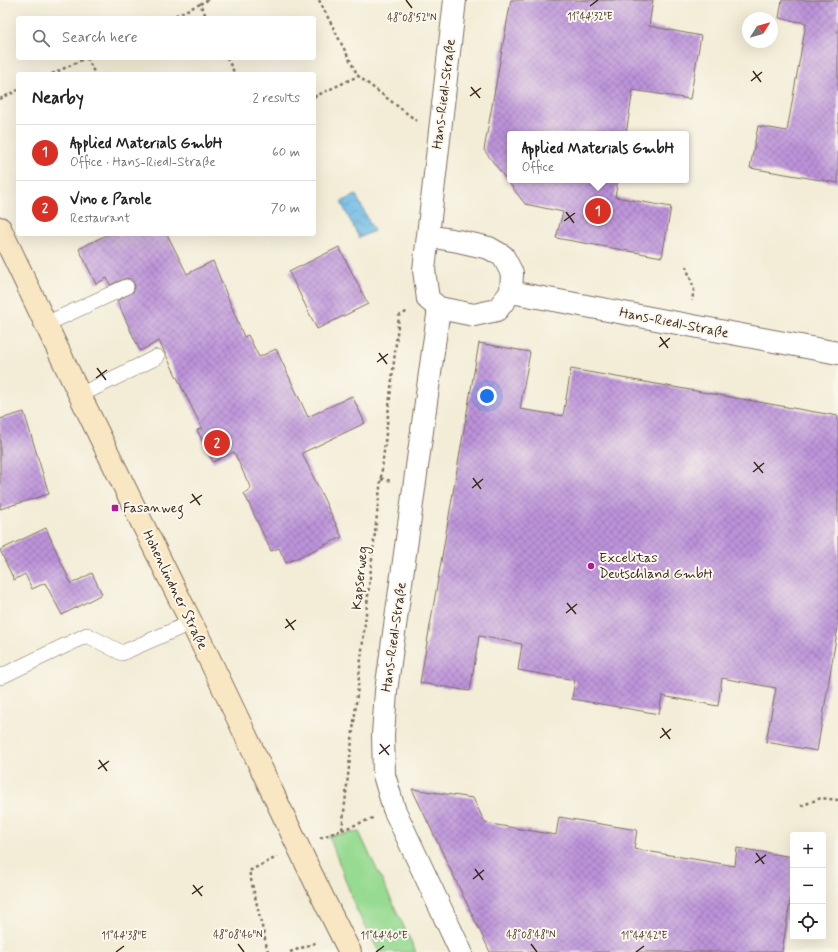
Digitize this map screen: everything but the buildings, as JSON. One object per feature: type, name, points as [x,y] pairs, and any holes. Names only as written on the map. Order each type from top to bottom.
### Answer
[{"type":"street","name":"Hans-Riedl-Straße","points":[[455,0],[424,270],[434,303],[386,691],[383,735],[384,775],[394,809],[461,952]]},
{"type":"street","name":"Hohenlindner Straße","points":[[0,228],[190,623],[206,652],[298,847],[346,943]]},
{"type":"street","points":[[428,236],[489,248],[503,256],[512,273],[511,292],[497,310],[474,315],[434,303]]},
{"type":"street","name":"Hans-Riedl-Straße","points":[[511,292],[838,353]]},
{"type":"lane","points":[[46,324],[126,287]]},
{"type":"lane","points":[[80,394],[158,357]]},
{"type":"lane","points":[[0,677],[87,636],[122,653],[190,623]]},
{"type":"path","points":[[174,16],[208,0]]},
{"type":"path","points":[[319,0],[358,76],[439,138]]},
{"type":"path","points":[[200,4],[206,16]]},
{"type":"path","points":[[56,72],[83,60]]},
{"type":"path","points":[[88,60],[94,72]]},
{"type":"path","points":[[228,60],[234,72]]},
{"type":"path","points":[[316,96],[358,76]]},
{"type":"path","points":[[0,99],[16,91]]},
{"type":"path","points":[[686,266],[694,288],[688,325]]},
{"type":"path","name":"Kapserweg","points":[[342,830],[399,316],[434,303]]},
{"type":"path","points":[[801,806],[821,798],[838,800]]},
{"type":"path","points":[[268,952],[249,871],[298,847],[394,809]]},
{"type":"path","points":[[290,952],[346,943]]},
{"type":"green space","points":[[359,832],[416,952],[379,952],[357,911],[329,836]]},
{"type":"water","points":[[356,195],[374,231],[359,238],[341,202]]},
{"type":"place","name":"Applied Materials GmbH","points":[[598,211]]},
{"type":"place","name":"Vino e Parole","points":[[217,443]]},
{"type":"place","name":"Fasanweg","points":[[115,508]]},
{"type":"place","name":"Excelitas Deutschland GmbH","points":[[591,566]]}]
